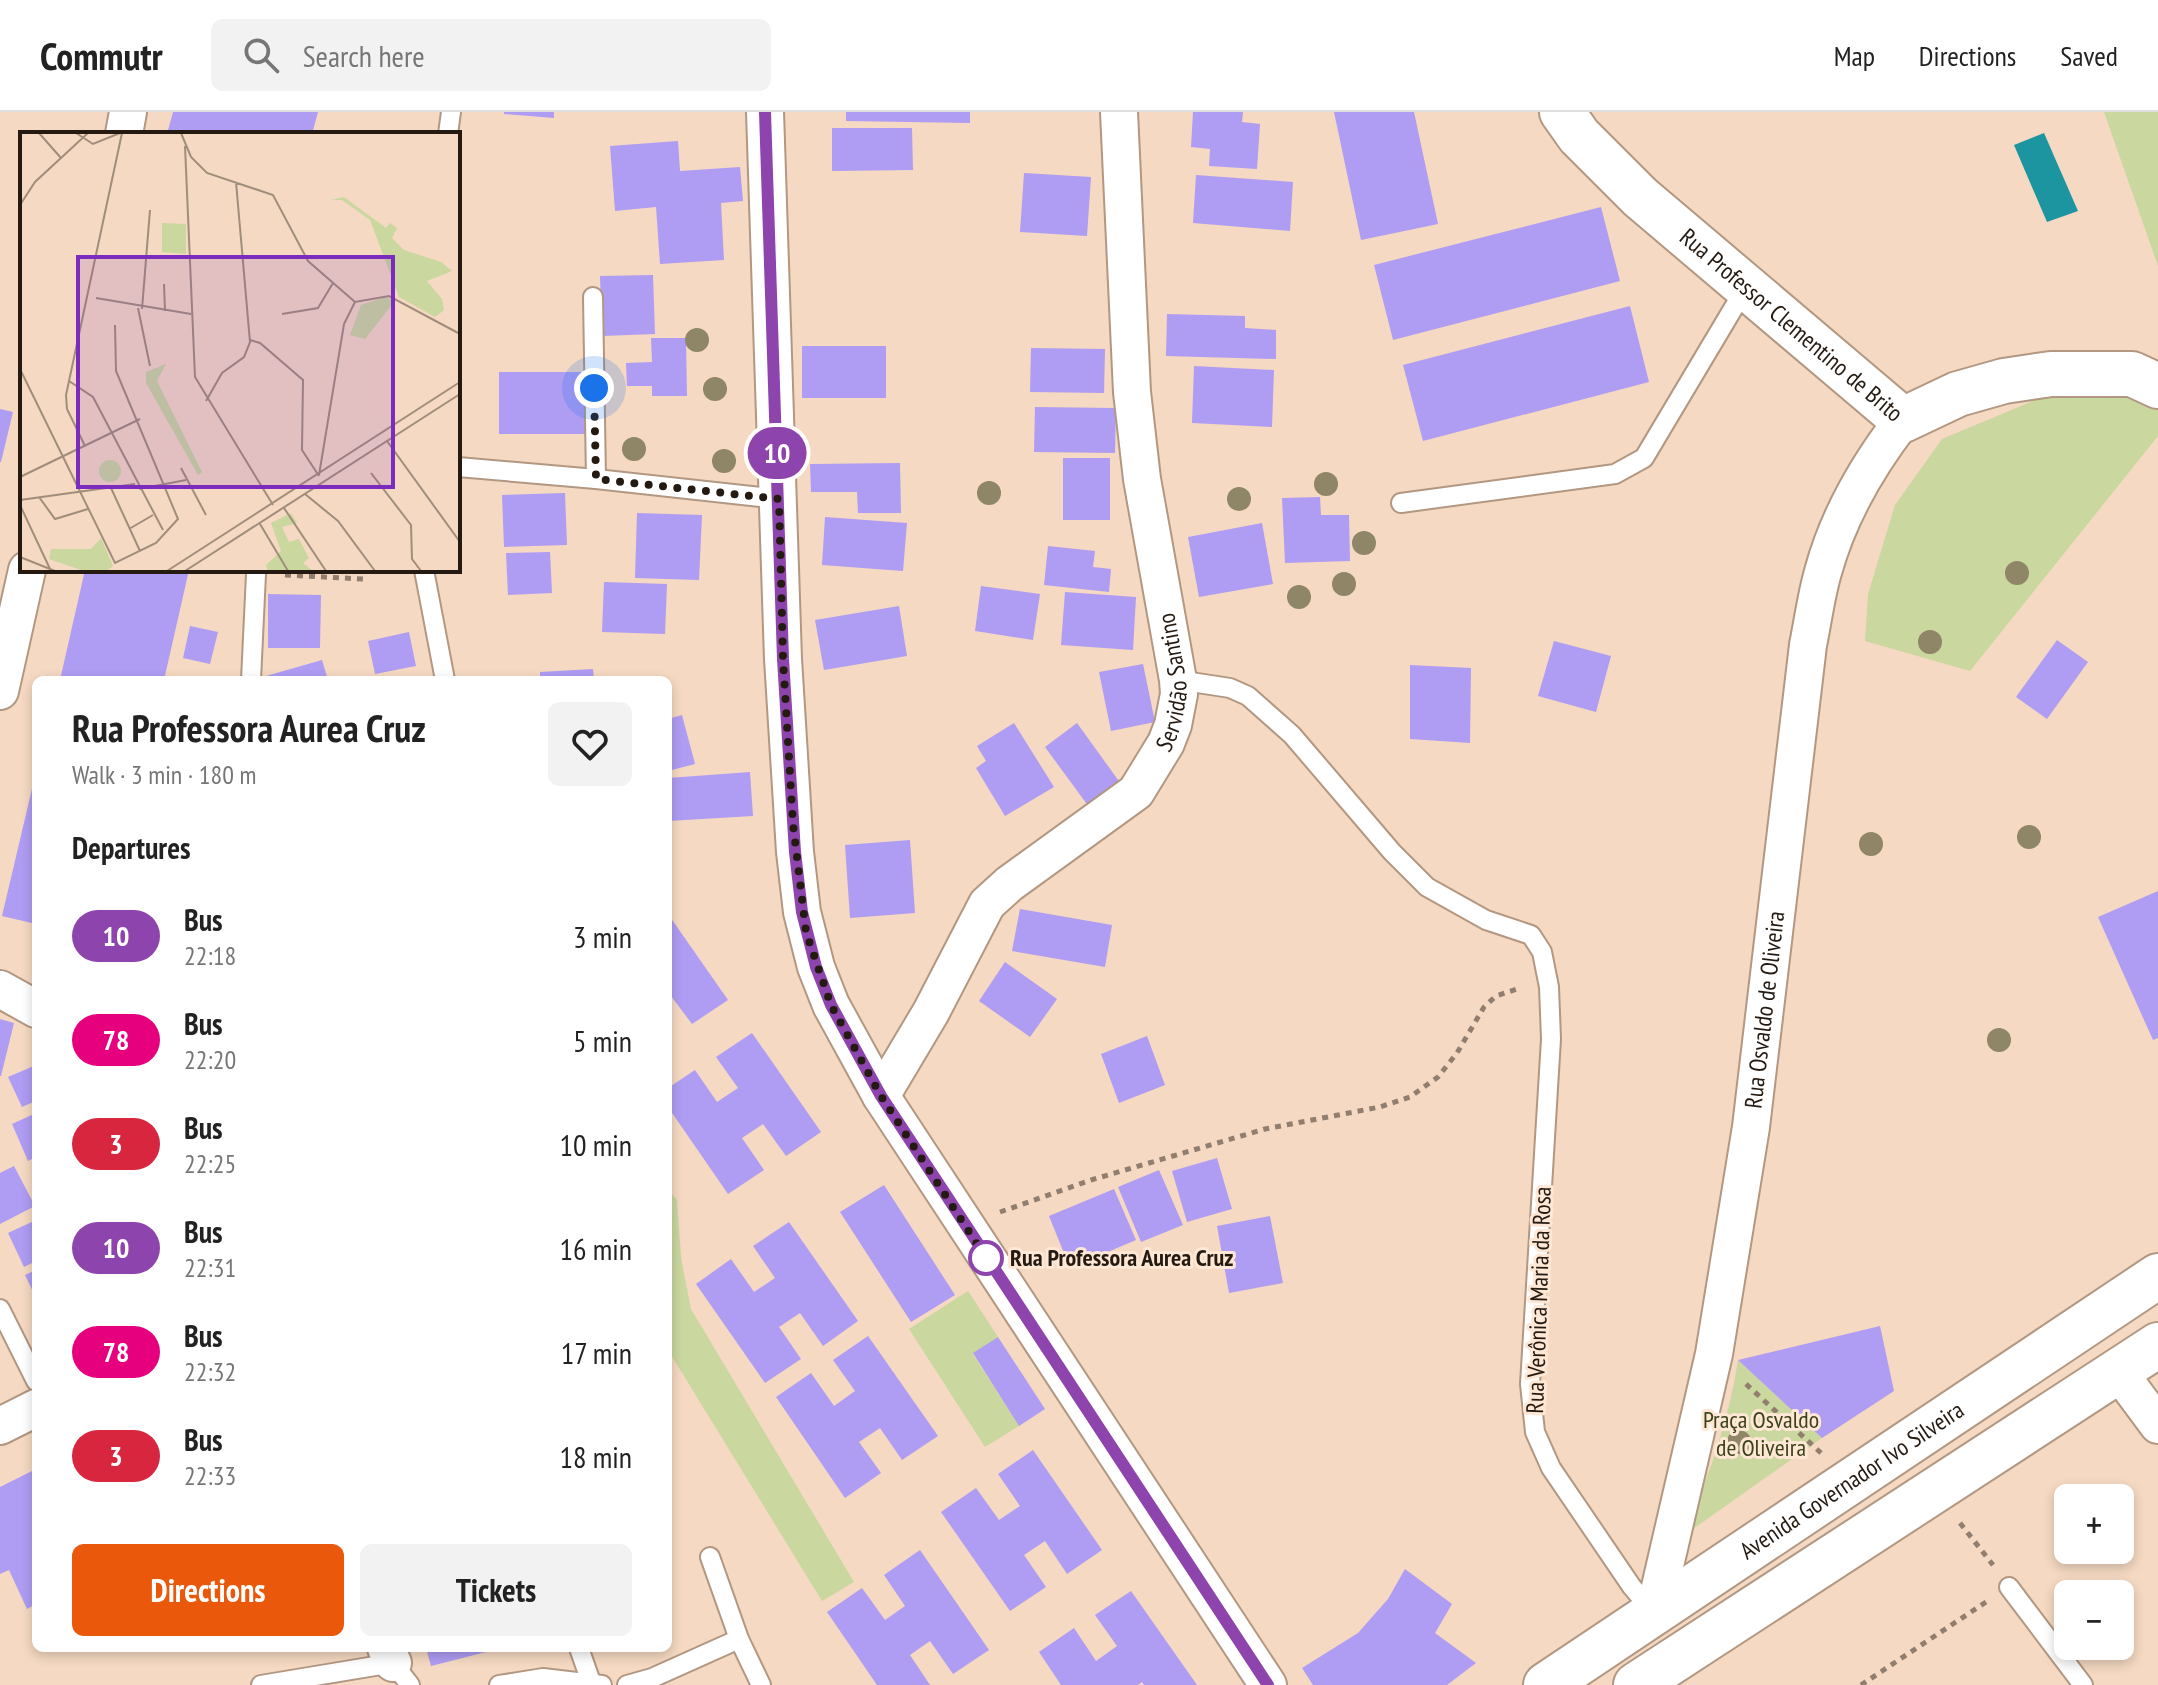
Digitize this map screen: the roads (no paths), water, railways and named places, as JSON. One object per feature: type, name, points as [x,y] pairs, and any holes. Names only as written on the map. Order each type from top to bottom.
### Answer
[{"type":"main road","name":"Rua Professor Clementino de Brito","points":[[1562,112],[1579,136],[1640,197],[1903,420],[1958,394],[2004,381],[2051,374],[2132,374],[2158,386]]},
{"type":"main road","name":"Avenida Governador Ivo Silveira","points":[[1546,1685],[2158,1276]]},
{"type":"main road","points":[[1636,1685],[2158,1345]]},
{"type":"street","points":[[124,132],[128,112]]},
{"type":"street","points":[[765,112],[783,659],[795,852],[802,912],[816,967],[831,1005],[881,1096],[1268,1685]]},
{"type":"street","name":"Servidão Santino","points":[[881,1096],[931,1012],[987,904],[1009,884],[1136,792],[1169,734],[1179,694],[1142,479],[1132,392],[1119,112]]},
{"type":"street","name":"Rua Osvaldo de Oliveira","points":[[1654,1613],[1714,1354],[1751,1127],[1808,645],[1820,586],[1846,511],[1878,451],[1903,420]]},
{"type":"street","points":[[0,691],[27,572]]},
{"type":"street","points":[[0,989],[32,1007]]},
{"type":"street","points":[[2118,1371],[2158,1425]]},
{"type":"street","points":[[0,1426],[32,1410]]},
{"type":"lane","points":[[448,132],[451,112]]},
{"type":"lane","points":[[1401,503],[1615,474],[1644,458],[1746,287]]},
{"type":"lane","points":[[593,297],[596,479]]},
{"type":"lane","points":[[460,467],[779,499]]},
{"type":"lane","points":[[424,572],[444,676]]},
{"type":"lane","points":[[251,676],[256,574]]},
{"type":"lane","name":"Rua Verônica Maria da Rosa","points":[[1178,680],[1230,688],[1248,696],[1292,735],[1392,852],[1427,887],[1486,920],[1531,935],[1542,952],[1549,987],[1551,1039],[1530,1384],[1535,1432],[1559,1481],[1632,1587],[1654,1613]]},
{"type":"lane","points":[[0,1309],[32,1373]]},
{"type":"lane","points":[[710,1557],[739,1639],[761,1685]]},
{"type":"lane","points":[[2009,1587],[2083,1685]]},
{"type":"lane","points":[[627,1685],[652,1678],[739,1639]]},
{"type":"lane","points":[[580,1652],[592,1685]]},
{"type":"lane","points":[[261,1685],[396,1665]]},
{"type":"lane","points":[[499,1685],[543,1678],[602,1685]]},
{"type":"water","points":[[2044,133],[2078,211],[2047,222],[2014,145]]},
{"type":"place","name":"Rua Professora Aurea Cruz","points":[[986,1258]]},
{"type":"park label","name":"Praça Osvaldo de Oliveira","points":[[1761,1434]]}]
